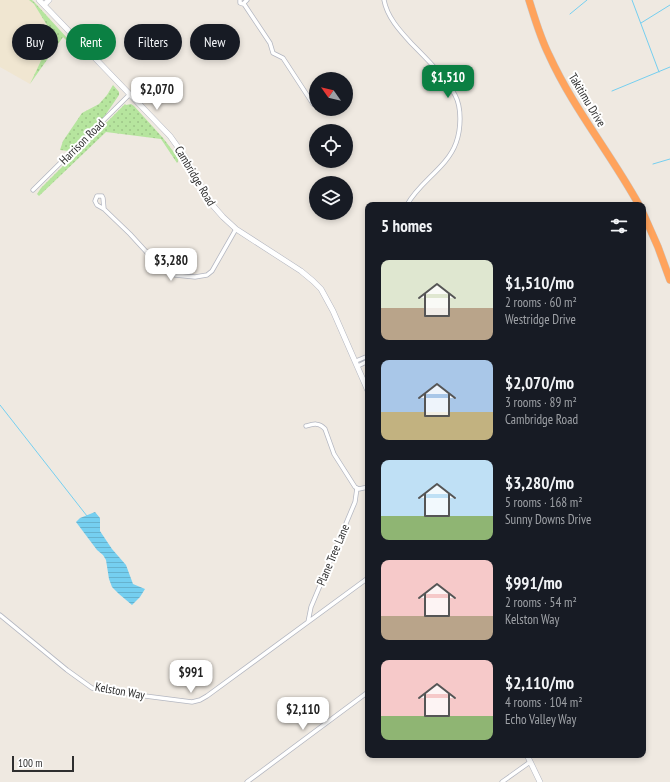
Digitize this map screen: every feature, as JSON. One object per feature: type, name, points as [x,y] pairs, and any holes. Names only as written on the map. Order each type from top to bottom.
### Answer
[{"type":"highway","name":"Takitimu Drive","points":[[529,0],[540,33],[558,72],[585,119],[627,184],[636,202]]},
{"type":"highway","points":[[646,220],[670,280]]},
{"type":"main road","name":"Cambridge Road","points":[[40,0],[177,145],[192,168],[208,200],[223,217],[236,229],[301,271],[317,285],[333,311],[365,384]]},
{"type":"main road","points":[[44,5],[49,0]]},
{"type":"main road","points":[[528,758],[540,782]]},
{"type":"street","points":[[240,0],[241,3],[246,1],[270,43],[273,53],[283,58],[309,98]]},
{"type":"street","points":[[384,0],[392,20],[449,85],[456,96],[460,118],[458,134],[452,150],[444,162],[413,194],[409,202]]},
{"type":"street","name":"Harrison Road","points":[[33,190],[130,94]]},
{"type":"street","points":[[104,209],[130,234],[162,269],[174,275],[207,275],[212,271],[236,229]]},
{"type":"street","points":[[357,364],[365,358]]},
{"type":"street","points":[[357,364],[365,362]]},
{"type":"street","points":[[306,426],[314,424],[322,426],[334,454],[357,488],[365,488]]},
{"type":"street","name":"Plane Tree Lane","points":[[308,622],[311,607],[355,502],[357,488]]},
{"type":"street","name":"Kelston Way","points":[[0,615],[67,670],[92,688],[192,702],[207,696],[365,580]]},
{"type":"street","points":[[247,782],[365,694]]},
{"type":"street","points":[[502,782],[530,762]]},
{"type":"shaded area","points":[[0,0],[29,0],[34,4],[46,24],[12,24],[12,60],[41,60],[30,84],[0,67]]},
{"type":"green space","points":[[29,0],[32,0],[54,24],[46,24],[34,4]]},
{"type":"green space","points":[[58,28],[66,37],[66,40],[63,37],[58,44]]},
{"type":"green space","points":[[41,60],[47,60],[30,84]]},
{"type":"green space","points":[[113,85],[119,92],[119,95],[104,117],[69,151],[60,150],[63,141],[82,113],[99,104]]},
{"type":"green space","points":[[125,104],[131,104],[134,106],[163,138],[179,159],[177,163],[161,139],[106,132],[39,196],[37,194],[41,188]]},
{"type":"water","points":[[95,512],[100,518],[100,531],[112,549],[126,565],[133,584],[145,589],[132,605],[112,587],[106,560],[76,522],[80,518]]},
{"type":"waterway","points":[[570,14],[587,0]]},
{"type":"waterway","points":[[632,0],[659,72]]},
{"type":"waterway","points":[[641,23],[670,5]]},
{"type":"waterway","points":[[612,91],[670,67]]},
{"type":"waterway","points":[[653,164],[670,159]]},
{"type":"waterway","points":[[0,405],[87,516]]}]
